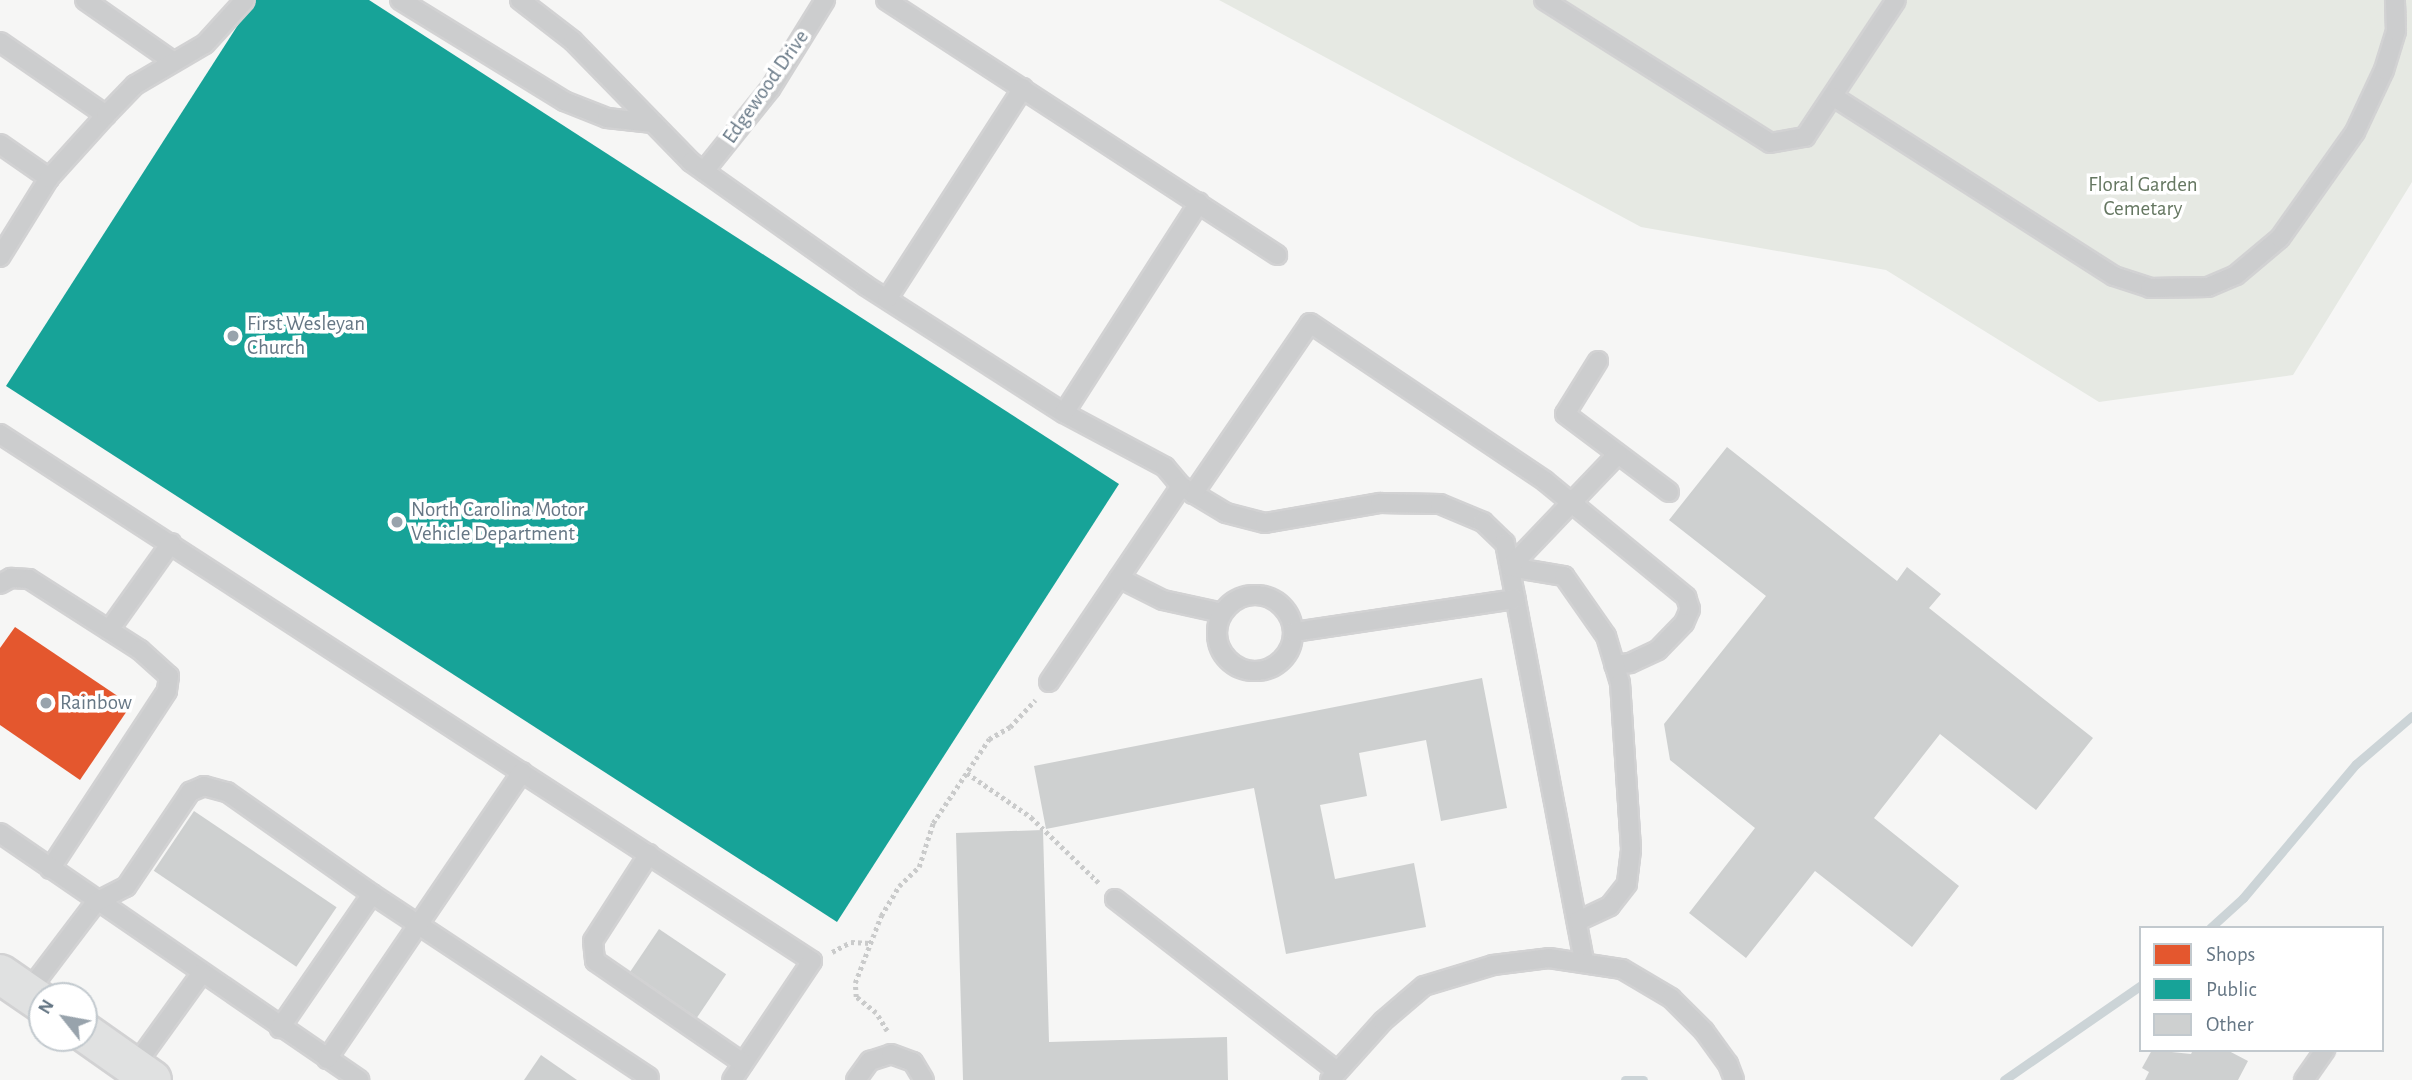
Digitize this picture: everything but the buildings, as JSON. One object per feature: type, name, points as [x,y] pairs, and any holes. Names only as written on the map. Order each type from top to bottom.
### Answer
[{"type":"main road","points":[[98,1042],[143,1073]]},
{"type":"lane","points":[[85,0],[174,62]]},
{"type":"lane","points":[[400,0],[564,101],[607,118],[653,123]]},
{"type":"lane","points":[[520,0],[573,41],[704,171],[887,299],[1064,413],[1165,467],[1187,490],[1226,513],[1265,523],[1380,503],[1440,504],[1483,522],[1505,543],[1584,963]]},
{"type":"lane","name":"Edgewood Drive","points":[[704,171],[770,89],[825,0]]},
{"type":"lane","points":[[886,0],[1277,255]]},
{"type":"lane","points":[[1544,0],[1770,143],[1805,136],[1834,97],[1896,0]]},
{"type":"lane","points":[[1834,97],[2114,276],[2150,288],[2208,287],[2236,275],[2280,238],[2355,132],[2384,70],[2396,31],[2395,0]]},
{"type":"lane","points":[[3,248],[49,178],[135,85],[205,44],[236,3]]},
{"type":"lane","points":[[0,42],[106,116]]},
{"type":"lane","points":[[887,299],[1023,88]]},
{"type":"lane","points":[[0,144],[49,178]]},
{"type":"lane","points":[[1064,413],[1199,202]]},
{"type":"lane","points":[[1049,682],[1119,578],[1310,323],[1574,504],[1686,597],[1690,608],[1684,623],[1658,650],[1630,663],[1614,665]]},
{"type":"lane","points":[[1598,361],[1564,414],[1669,492]]},
{"type":"lane","points":[[0,434],[813,961],[732,1080]]},
{"type":"lane","points":[[1510,567],[1574,504],[1618,454]]},
{"type":"lane","points":[[109,630],[171,543]]},
{"type":"lane","points":[[1510,567],[1564,576],[1606,636],[1619,683],[1631,850],[1627,884],[1610,906],[1578,921]]},
{"type":"lane","points":[[0,584],[11,578],[29,579],[109,630],[169,676],[167,691],[50,869]]},
{"type":"lane","points":[[1119,578],[1163,600],[1222,613]]},
{"type":"lane","points":[[1265,595],[1285,608],[1294,632],[1286,656],[1276,665],[1251,671],[1239,668],[1220,650],[1216,637],[1222,613],[1240,597],[1265,595]]},
{"type":"lane","points":[[1294,632],[1516,599]]},
{"type":"lane","points":[[327,1059],[416,923],[522,772]]},
{"type":"lane","points":[[23,990],[96,902],[126,887],[190,792],[204,786],[227,792],[372,894],[650,1079]]},
{"type":"lane","points":[[0,833],[96,902],[359,1080]]},
{"type":"lane","points":[[649,854],[593,941],[595,961],[743,1063]]},
{"type":"lane","points":[[280,1028],[372,894]]},
{"type":"lane","points":[[1115,899],[1334,1076],[1383,1021],[1424,986],[1493,965],[1549,958],[1622,969],[1671,998],[1703,1031],[1728,1063],[1734,1080]]},
{"type":"lane","points":[[143,1073],[201,974]]},
{"type":"lane","points":[[2304,1080],[2324,1052]]},
{"type":"lane","points":[[856,1080],[870,1061],[891,1054],[913,1062],[924,1080]]},
{"type":"path","points":[[891,1054],[888,1033],[876,1013],[856,997],[855,983],[871,943],[899,886],[927,851],[933,823],[989,739],[1010,727],[1049,682]]},
{"type":"path","points":[[967,773],[1031,817],[1115,899]]},
{"type":"path","points":[[813,961],[851,942],[871,943]]},
{"type":"green space","name":"Floral Garden Cemetary","points":[[1219,0],[2412,0],[2412,182],[2293,375],[2099,402],[1886,270],[1641,227]]},
{"type":"waterway","points":[[2212,926],[2243,898],[2356,764],[2412,716]]},
{"type":"waterway","points":[[2004,1080],[2139,986]]},
{"type":"waterway","points":[[1625,1080],[1643,1080]]},
{"type":"place","name":"First Wesleyan Church","points":[[233,336]]},
{"type":"place","name":"North Carolina Motor Vehicle Department","points":[[397,522]]},
{"type":"place","name":"Rainbow","points":[[46,703]]}]
